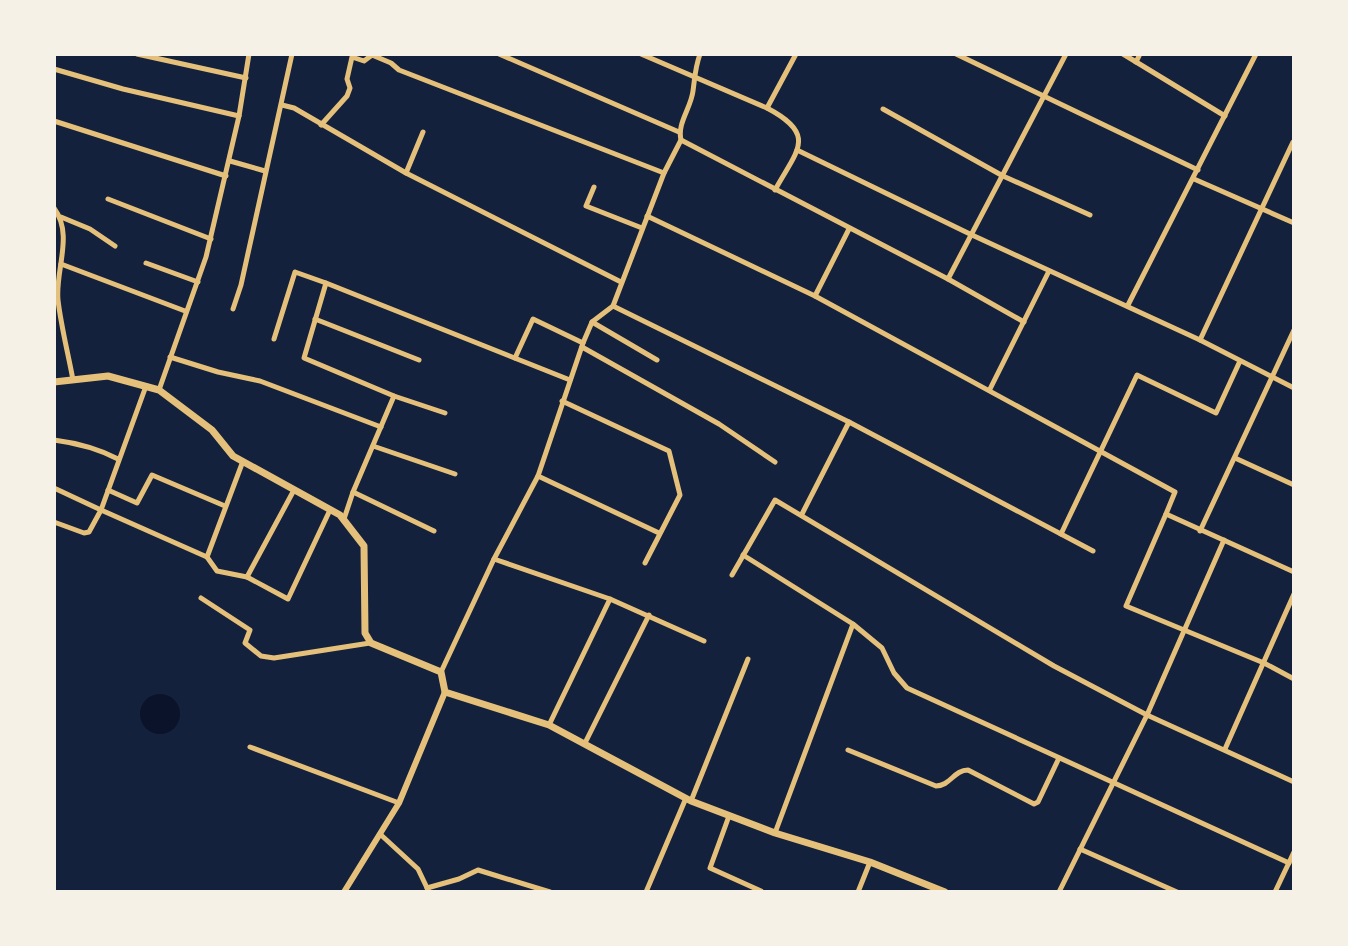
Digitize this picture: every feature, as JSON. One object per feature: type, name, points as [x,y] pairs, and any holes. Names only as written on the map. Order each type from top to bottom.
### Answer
[{"type":"main road","points":[[54,382],[108,376],[159,390],[212,430],[233,456],[340,515],[364,546],[365,633],[371,643],[441,672],[445,692],[549,725],[688,800],[775,833],[870,862],[927,889],[945,892]]},
{"type":"street","points":[[137,54],[246,78]]},
{"type":"street","points":[[159,390],[211,239],[230,161],[249,54]]},
{"type":"street","points":[[233,309],[292,54]]},
{"type":"street","points":[[499,54],[679,132]]},
{"type":"street","points":[[641,54],[693,74],[792,123],[798,133],[797,150],[775,190]]},
{"type":"street","points":[[441,672],[494,559],[538,476],[592,322],[613,306],[664,173],[681,140],[679,132],[693,93],[693,74],[700,54]]},
{"type":"street","points":[[767,108],[796,54]]},
{"type":"street","points":[[956,54],[1198,170]]},
{"type":"street","points":[[948,279],[1066,54]]},
{"type":"street","points":[[1123,54],[1225,116]]},
{"type":"street","points":[[1136,62],[1140,54]]},
{"type":"street","points":[[1128,305],[1256,54]]},
{"type":"street","points":[[321,125],[347,96],[352,57],[364,61],[372,55],[399,70],[664,173]]},
{"type":"street","points":[[54,69],[239,116]]},
{"type":"street","points":[[282,105],[294,108],[406,173],[621,282]]},
{"type":"street","points":[[883,109],[1003,176],[1090,215]]},
{"type":"street","points":[[54,121],[226,176]]},
{"type":"street","points":[[406,173],[423,132]]},
{"type":"street","points":[[681,140],[1024,322]]},
{"type":"street","points":[[1200,340],[1293,142]]},
{"type":"street","points":[[797,150],[972,235],[1128,305],[1294,388]]},
{"type":"street","points":[[230,161],[265,171]]},
{"type":"street","points":[[1194,179],[1294,223]]},
{"type":"street","points":[[594,187],[586,206],[642,228]]},
{"type":"street","points":[[108,199],[211,239]]},
{"type":"street","points":[[54,208],[61,217],[90,229],[115,246]]},
{"type":"street","points":[[647,216],[815,296],[1175,492],[1126,606],[1264,663],[1294,679]]},
{"type":"street","points":[[61,217],[64,245],[56,296],[73,380]]},
{"type":"street","points":[[815,296],[849,229]]},
{"type":"street","points":[[146,263],[198,282]]},
{"type":"street","points":[[61,264],[185,311]]},
{"type":"street","points":[[990,389],[1049,271]]},
{"type":"street","points":[[274,339],[295,272],[570,380]]},
{"type":"street","points":[[326,283],[305,350],[306,360],[445,413]]},
{"type":"street","points":[[613,306],[849,422],[1093,551]]},
{"type":"street","points":[[315,319],[419,360]]},
{"type":"street","points":[[515,358],[533,319],[719,424],[775,462]]},
{"type":"street","points":[[592,322],[657,360]]},
{"type":"street","points":[[1200,531],[1294,330]]},
{"type":"street","points":[[170,357],[260,381],[381,427]]},
{"type":"street","points":[[1061,534],[1137,375],[1216,413],[1240,361]]},
{"type":"street","points":[[54,522],[89,532],[101,510],[146,386]]},
{"type":"street","points":[[344,520],[394,396]]},
{"type":"street","points":[[562,401],[669,451],[680,495],[645,563]]},
{"type":"street","points":[[802,514],[849,422]]},
{"type":"street","points":[[54,440],[79,444],[118,459]]},
{"type":"street","points":[[373,446],[455,474]]},
{"type":"street","points":[[1235,458],[1294,485]]},
{"type":"street","points":[[207,557],[243,461]]},
{"type":"street","points":[[108,490],[137,503],[152,475],[225,506]]},
{"type":"street","points":[[538,476],[659,533]]},
{"type":"street","points":[[54,488],[207,557],[217,571],[247,577],[288,599],[330,510]]},
{"type":"street","points":[[247,577],[294,489]]},
{"type":"street","points":[[353,492],[434,531]]},
{"type":"street","points":[[732,575],[775,500],[1054,666],[1147,715],[1294,782]]},
{"type":"street","points":[[1166,514],[1294,572]]},
{"type":"street","points":[[1059,892],[1147,715],[1224,540]]},
{"type":"street","points":[[743,555],[853,624],[882,648],[894,673],[907,688],[1289,863]]},
{"type":"street","points":[[494,559],[610,599],[704,641]]},
{"type":"street","points":[[1225,749],[1294,594]]},
{"type":"street","points":[[201,598],[250,630],[245,643],[261,656],[282,658],[360,642],[371,643]]},
{"type":"street","points":[[549,725],[610,599]]},
{"type":"street","points":[[585,743],[649,615]]},
{"type":"street","points":[[775,833],[853,624]]},
{"type":"street","points":[[646,892],[748,659]]},
{"type":"street","points":[[344,892],[399,803],[445,692]]},
{"type":"street","points":[[250,747],[399,803]]},
{"type":"street","points":[[848,750],[936,786],[944,785],[961,770],[968,770],[1034,804],[1038,802],[1059,758]]},
{"type":"street","points":[[729,816],[710,868],[761,891]]},
{"type":"street","points":[[380,834],[418,869],[428,890],[478,870],[550,892]]},
{"type":"street","points":[[1080,849],[1177,892]]},
{"type":"street","points":[[1275,892],[1294,852]]},
{"type":"street","points":[[858,892],[870,862]]},
{"type":"water","points":[[160,694],[174,700],[180,714],[174,728],[160,734],[146,728],[140,714],[146,700]]}]
